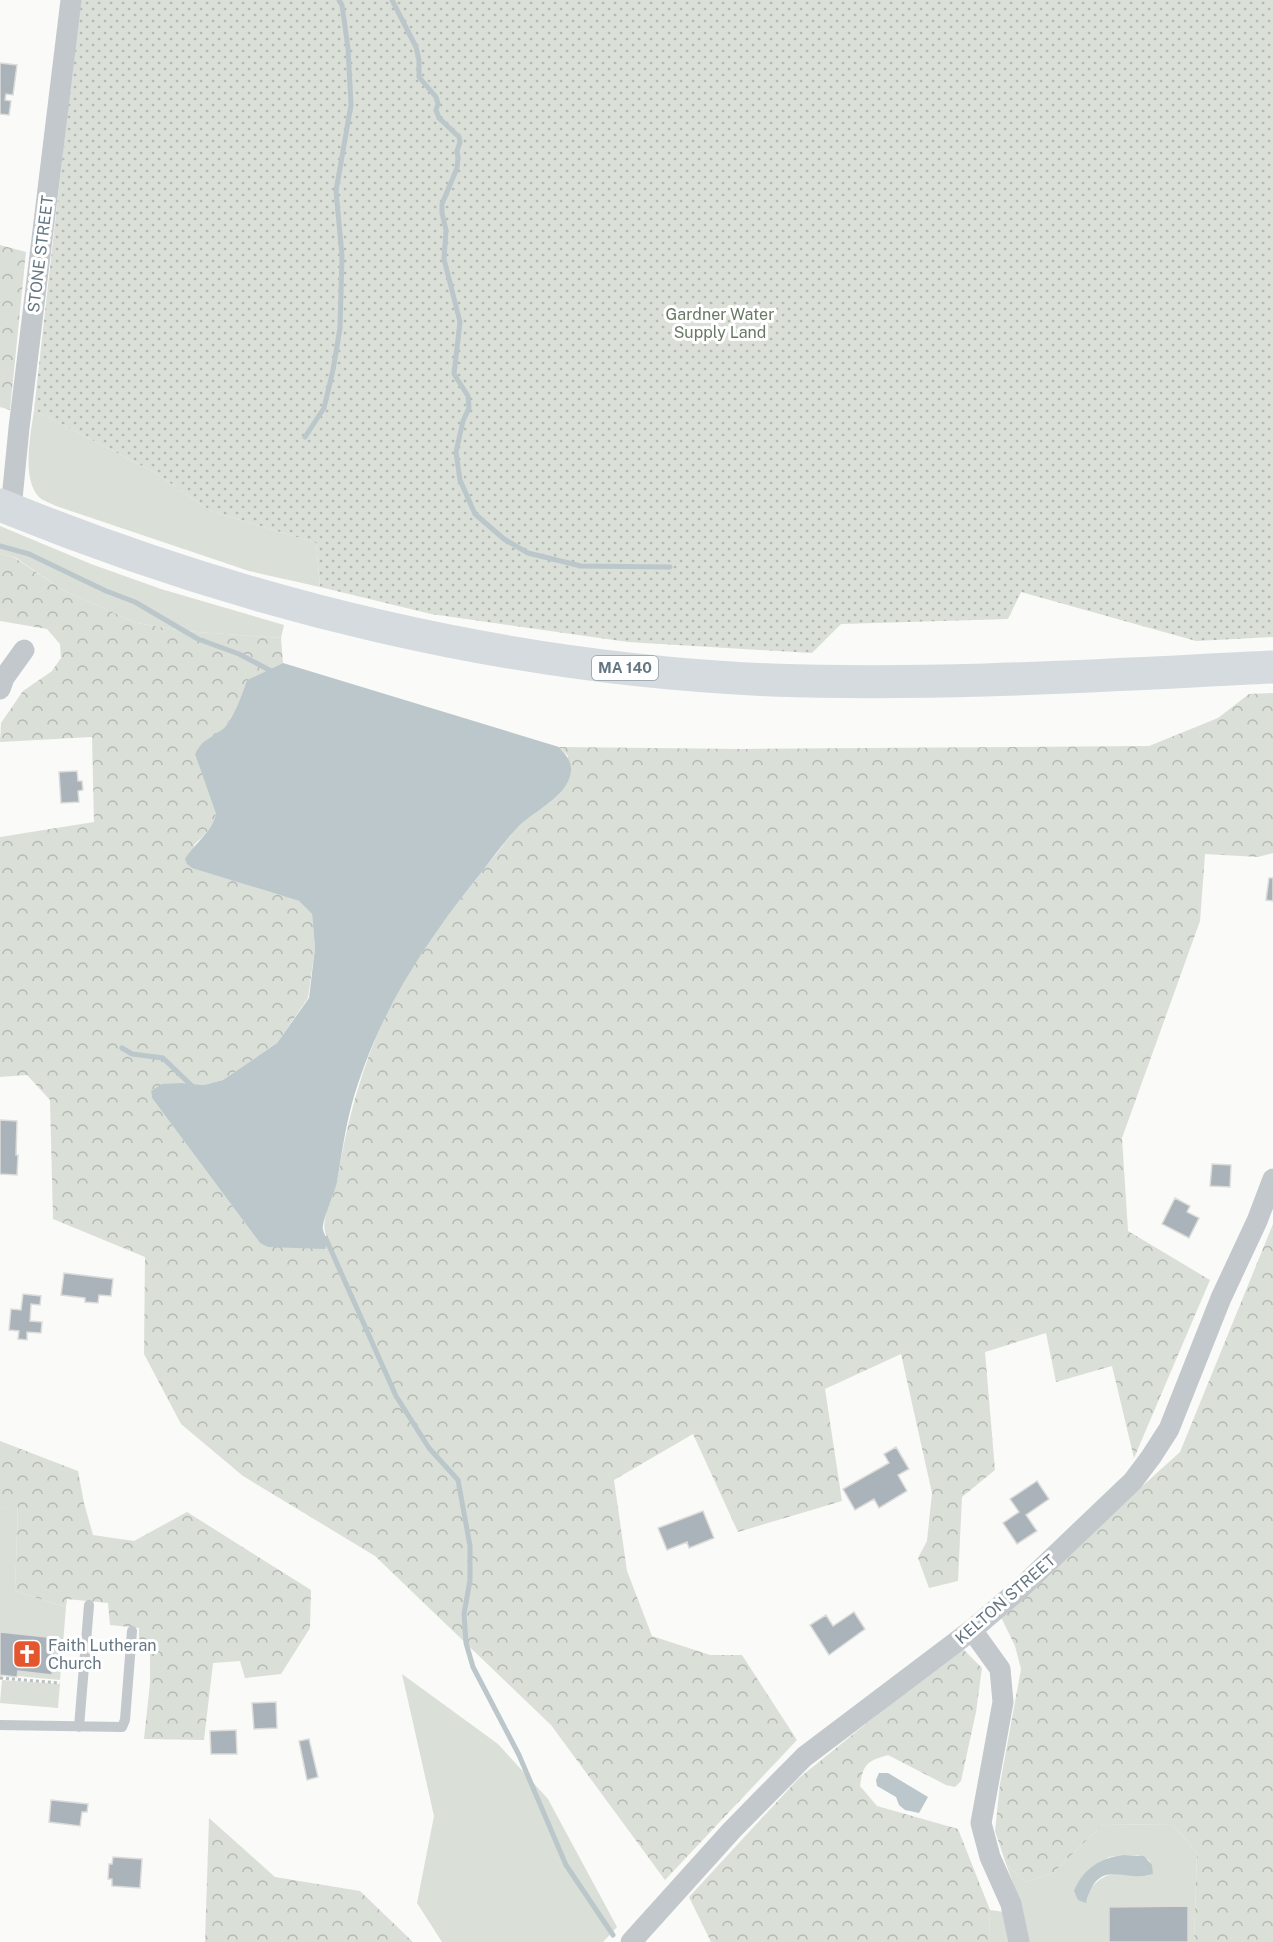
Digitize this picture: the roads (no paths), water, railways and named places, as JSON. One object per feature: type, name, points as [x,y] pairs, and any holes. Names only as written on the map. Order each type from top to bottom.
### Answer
[{"type":"highway","name":"MA 140","points":[[6,507],[87,539],[180,571],[315,611],[446,640],[579,662],[713,676],[832,682],[958,682],[1273,667]]},
{"type":"street","name":"STONE STREET","points":[[6,507],[19,428],[71,0]]},
{"type":"street","points":[[0,689],[4,678],[24,650]]},
{"type":"street","name":"KELTON STREET","points":[[631,1942],[732,1830],[804,1757],[972,1630],[1022,1587],[1132,1481],[1163,1439],[1173,1419],[1221,1298],[1257,1221],[1273,1179]]},
{"type":"street","points":[[972,1630],[1000,1669],[1003,1701],[981,1823],[990,1857],[1011,1904],[1019,1942]]},
{"type":"lane","points":[[79,1727],[89,1605]]},
{"type":"lane","points":[[0,1725],[116,1728],[124,1725],[132,1631]]},
{"type":"waterway","points":[[305,437],[324,408],[340,328],[342,256],[336,191],[351,105],[348,48],[342,5],[339,0]]},
{"type":"waterway","points":[[392,0],[416,47],[419,77],[436,97],[438,104],[436,110],[439,118],[459,137],[460,142],[457,151],[457,168],[442,204],[442,213],[446,230],[444,259],[460,322],[454,374],[468,396],[469,408],[463,421],[456,452],[460,480],[475,514],[504,539],[528,553],[581,566],[670,567]]},
{"type":"waterway","points":[[0,546],[29,554],[106,591],[135,602],[198,639],[239,654],[273,672]]},
{"type":"waterway","points":[[122,1048],[132,1054],[163,1058],[193,1087]]},
{"type":"waterway","points":[[326,1239],[396,1396],[429,1448],[458,1480],[470,1546],[470,1580],[464,1614],[466,1643],[473,1667],[519,1755],[566,1865],[613,1935]]},
{"type":"place","name":"Faith Lutheran Church","points":[[27,1654]]},
{"type":"park label","name":"Gardner Water Supply Land","points":[[720,323]]}]
